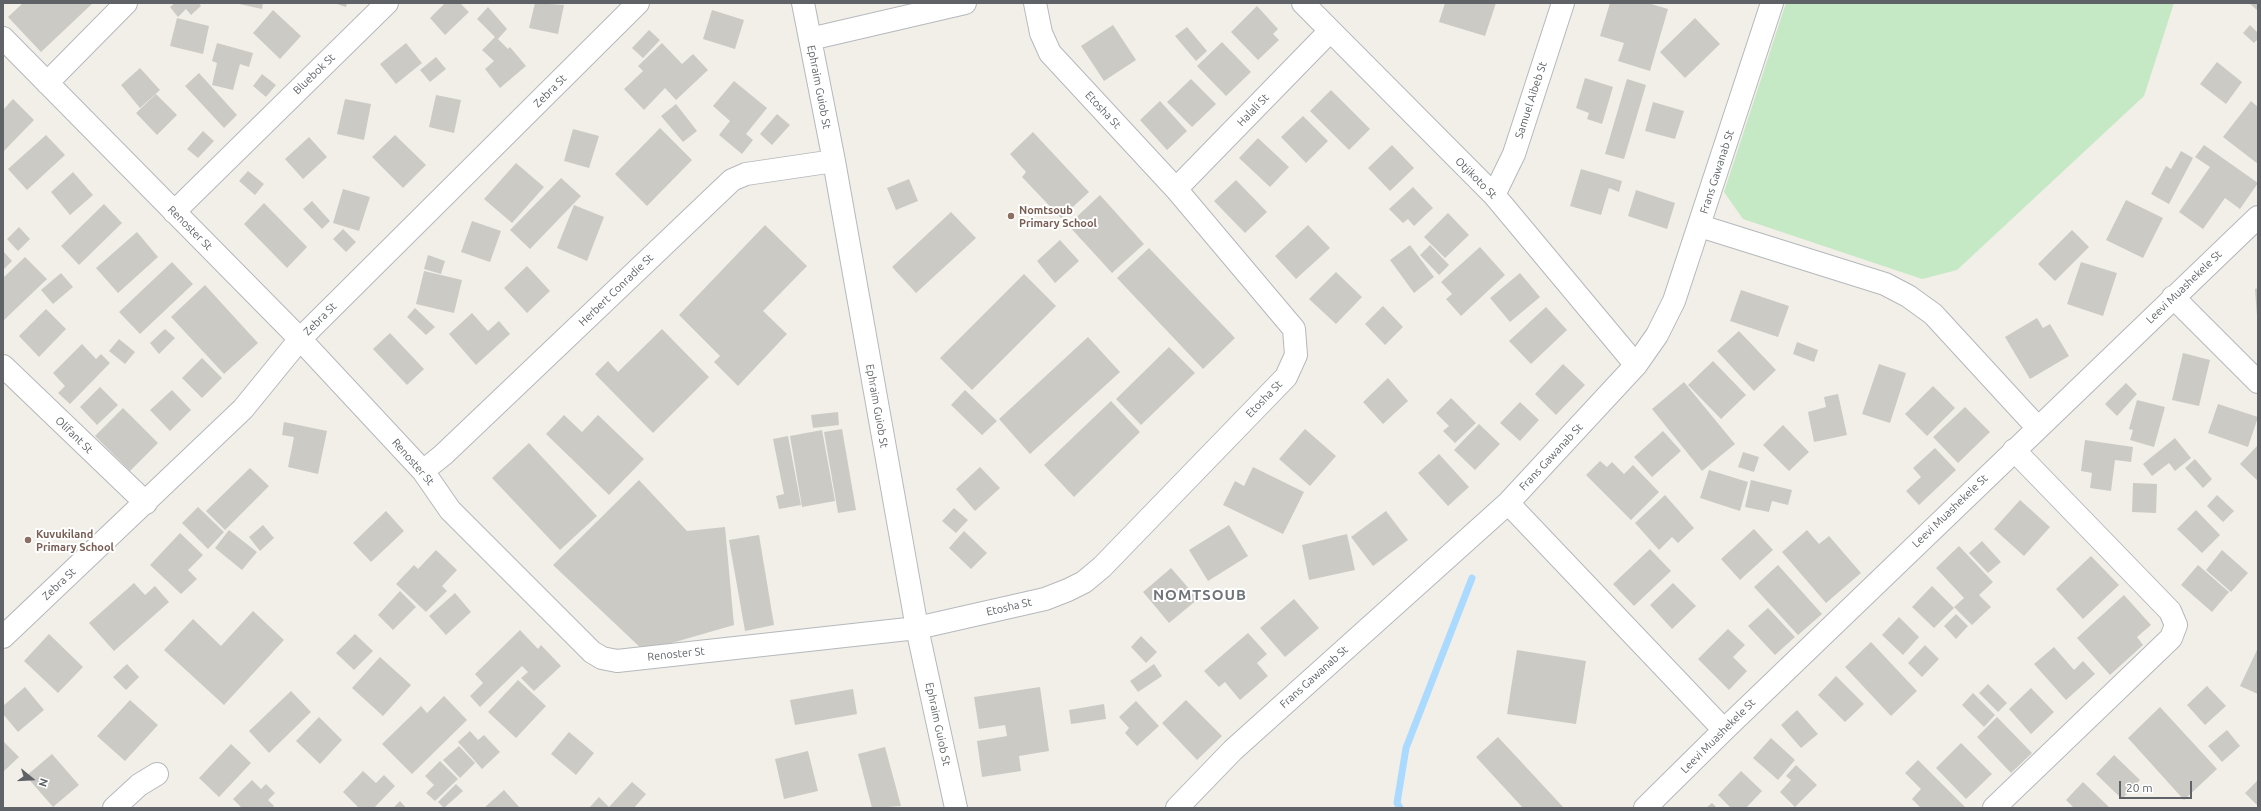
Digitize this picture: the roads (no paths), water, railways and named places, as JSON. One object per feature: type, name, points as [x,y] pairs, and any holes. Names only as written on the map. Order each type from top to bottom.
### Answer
[{"type":"street","name":"Bluebok St","points":[[174,212],[387,3]]},
{"type":"street","name":"Zebra St","points":[[3,637],[146,503],[243,409],[300,339],[638,3]]},
{"type":"street","name":"Ephraim Guiob St","points":[[803,3],[834,161],[917,628],[956,808]]},
{"type":"street","points":[[810,38],[965,3]]},
{"type":"street","name":"Etosha St","points":[[917,628],[1045,599],[1084,582],[1102,567],[1286,376],[1296,355],[1294,329],[1176,189],[1050,53],[1041,33],[1035,3]]},
{"type":"street","name":"Otjikoto St","points":[[1303,3],[1330,32],[1494,195],[1636,365]]},
{"type":"street","name":"Samuel Aibeb St","points":[[1494,195],[1514,154],[1563,3]]},
{"type":"street","name":"Frans Gawanab St","points":[[1177,808],[1233,750],[1508,503],[1636,365],[1657,335],[1674,301],[1700,226],[1772,3]]},
{"type":"street","points":[[47,83],[124,4]]},
{"type":"street","name":"Halali St","points":[[1176,189],[1330,32]]},
{"type":"street","name":"Renoster St","points":[[3,38],[300,339],[423,471],[450,510],[592,652],[602,658],[617,661],[917,628]]},
{"type":"street","name":"Herbert Conradie St","points":[[423,471],[443,455],[732,180],[746,174],[834,161]]},
{"type":"street","name":"Leevi Muashekele St","points":[[1645,808],[2037,427],[2258,217]]},
{"type":"street","points":[[1700,226],[1885,284],[1908,296],[1933,314],[2037,427]]},
{"type":"street","points":[[2173,297],[2258,382]]},
{"type":"street","name":"Olifant St","points":[[3,366],[146,503]]},
{"type":"street","points":[[1994,808],[2171,638],[2176,625],[2170,611],[2014,450]]},
{"type":"street","points":[[1508,503],[1724,730]]},
{"type":"street","points":[[114,808],[139,785],[158,774]]},
{"type":"waterway","points":[[1400,808],[1397,803],[1406,748],[1472,578]]},
{"type":"place","name":"Nomtsoub Primary School","points":[[1011,216]]},
{"type":"place","name":"Kuvukiland Primary School","points":[[28,540]]},
{"type":"district","name":"NOMTSOUB","points":[[1200,595]]}]
